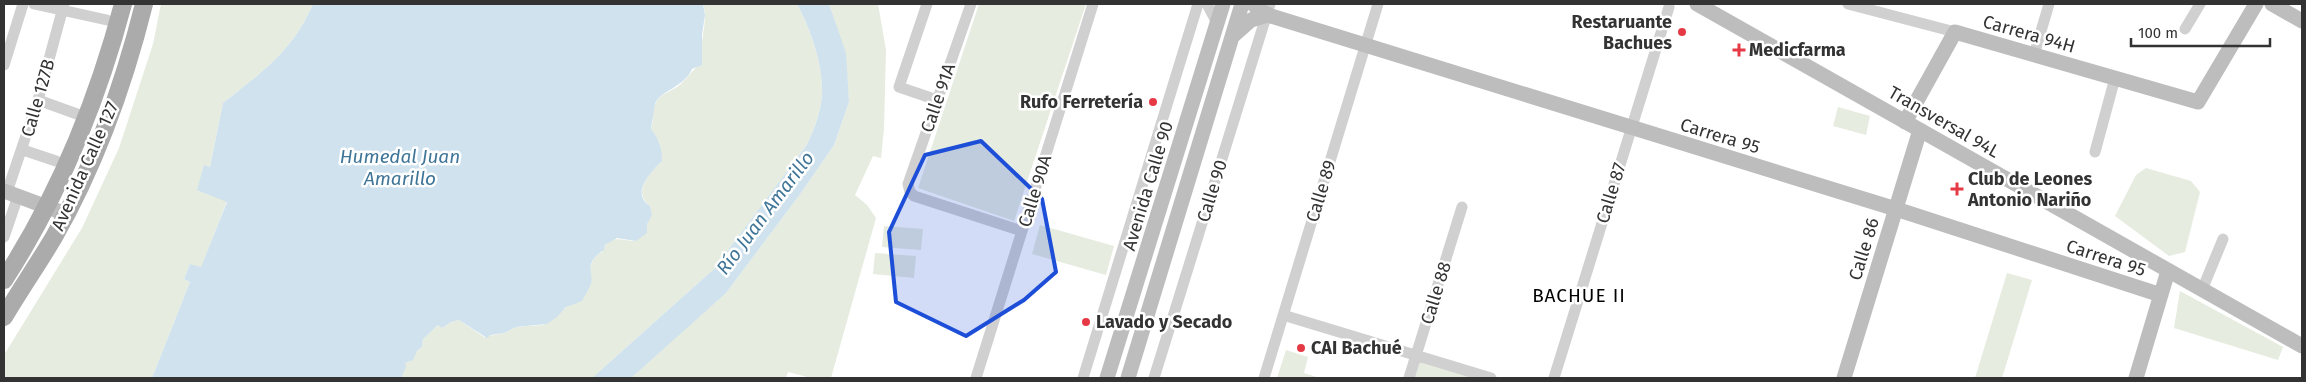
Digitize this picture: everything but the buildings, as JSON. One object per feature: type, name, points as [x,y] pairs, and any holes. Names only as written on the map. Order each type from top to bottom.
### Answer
[{"type":"main road","name":"Avenida Calle 127","points":[[4,280],[47,206],[89,113],[111,50],[123,4]]},
{"type":"main road","name":"Avenida Calle 127","points":[[4,317],[66,214],[108,119],[144,4]]},
{"type":"street","points":[[4,66],[7,44],[23,4]]},
{"type":"street","points":[[34,4],[64,6],[107,20]]},
{"type":"street","points":[[926,4],[899,87],[937,100]]},
{"type":"street","name":"Calle 91A","points":[[971,4],[908,184],[910,192],[914,196],[1022,231]]},
{"type":"street","name":"Calle 90A","points":[[976,378],[1093,4]]},
{"type":"street","points":[[1083,378],[1198,4]]},
{"type":"street","points":[[1207,4],[1217,23]]},
{"type":"street","name":"Avenida Calle 90","points":[[1107,378],[1223,4]]},
{"type":"street","name":"Avenida Calle 90","points":[[1128,378],[1242,4]]},
{"type":"street","name":"Carrera 95","points":[[1253,4],[1366,45],[1896,210],[2161,295]]},
{"type":"street","name":"Calle 89","points":[[1264,378],[1378,4]]},
{"type":"street","name":"Carrera 94H","points":[[1848,4],[1954,32],[2198,102],[2256,4]]},
{"type":"street","points":[[2034,55],[2049,4]]},
{"type":"street","points":[[2185,29],[2200,4]]},
{"type":"street","points":[[2272,4],[2302,21]]},
{"type":"street","name":"Transversal 94L","points":[[1703,5],[1905,122],[2302,346]]},
{"type":"street","name":"Calle 127B","points":[[4,237],[9,193],[38,100],[64,6]]},
{"type":"street","name":"Calle 87","points":[[1554,378],[1669,7]]},
{"type":"street","points":[[1232,37],[1250,20],[1268,9]]},
{"type":"street","name":"Calle 90","points":[[1154,378],[1268,9]]},
{"type":"street","points":[[1905,122],[1954,32]]},
{"type":"street","points":[[2095,152],[2115,78]]},
{"type":"street","points":[[38,100],[77,114]]},
{"type":"street","name":"Calle 86","points":[[1844,378],[1920,130]]},
{"type":"street","points":[[23,150],[56,160]]},
{"type":"street","points":[[9,193],[66,214]]},
{"type":"street","name":"Calle 88","points":[[1409,378],[1462,207]]},
{"type":"street","points":[[2202,290],[2223,239]]},
{"type":"street","points":[[2136,378],[2168,271]]},
{"type":"street","points":[[1283,315],[1491,378]]},
{"type":"highlighted area","points":[[981,141],[1042,199],[1056,272],[1024,300],[966,336],[896,302],[889,232],[925,155]]},
{"type":"shaded area","points":[[161,4],[313,4],[305,21],[286,48],[263,71],[223,103],[210,167],[205,166],[227,201],[201,268],[190,264],[184,279],[190,282],[152,378],[4,378],[4,355],[82,228],[119,148],[153,44]]},
{"type":"shaded area","points":[[703,4],[797,4],[815,48],[822,83],[819,114],[806,146],[714,269],[592,378],[401,378],[404,363],[411,361],[422,347],[423,339],[438,325],[442,328],[451,322],[459,320],[484,337],[504,333],[516,327],[543,325],[551,321],[590,286],[592,262],[609,242],[616,239],[636,241],[647,224],[651,211],[650,206],[642,195],[645,182],[662,161],[659,142],[651,129],[653,112],[660,97],[681,84],[702,63],[701,48],[705,18]]},
{"type":"shaded area","points":[[829,4],[878,4],[886,50],[884,129],[881,158],[873,156],[855,195],[867,205],[876,218],[831,378],[811,378],[788,372],[786,378],[629,378],[726,293],[801,193],[834,145],[849,102],[845,53]]},
{"type":"shaded area","points":[[979,4],[1086,4],[1014,221],[918,188]]},
{"type":"shaded area","points":[[1838,107],[1870,116],[1866,135],[1833,126]]},
{"type":"shaded area","points":[[2146,168],[2191,181],[2200,192],[2185,252],[2169,256],[2115,216],[2136,175]]},
{"type":"shaded area","points":[[1040,225],[1114,246],[1106,275],[1032,254]]},
{"type":"shaded area","points":[[884,226],[923,229],[921,250],[882,247]]},
{"type":"shaded area","points":[[875,253],[916,256],[914,278],[873,274]]},
{"type":"shaded area","points":[[2007,273],[2032,280],[2002,378],[1975,378]]},
{"type":"shaded area","points":[[2180,291],[2283,347],[2278,360],[2174,328]]},
{"type":"shaded area","points":[[1286,350],[1308,357],[1304,373],[1320,378],[1277,378]]},
{"type":"shaded area","points":[[1417,356],[1488,378],[1410,378]]},
{"type":"water","name":"Humedal Juan Amarillo","points":[[313,4],[703,4],[705,15],[702,35],[702,65],[692,69],[684,80],[661,96],[655,104],[651,129],[660,144],[662,161],[648,177],[642,189],[644,201],[650,206],[652,215],[647,224],[647,233],[636,241],[617,238],[605,245],[604,250],[597,255],[591,264],[591,282],[582,301],[566,307],[547,324],[516,327],[487,338],[459,320],[451,322],[442,328],[438,325],[423,339],[422,347],[417,351],[413,360],[405,363],[406,367],[401,378],[152,378],[190,282],[184,279],[190,264],[201,267],[227,202],[197,190],[204,165],[210,167],[223,103],[263,71],[286,48],[305,21]]},
{"type":"water","name":"Río Juan Amarillo","points":[[797,4],[829,4],[846,53],[849,102],[834,145],[801,193],[726,293],[631,378],[592,378],[714,269],[806,146],[819,114],[822,83],[815,48]]},
{"type":"place","name":"Restaruante Bachues","points":[[1682,32]]},
{"type":"place","name":"Medicfarma","points":[[1739,50]]},
{"type":"place","name":"Rufo Ferretería","points":[[1153,102]]},
{"type":"place","name":"Club de Leones Antonio Nariño","points":[[1957,189]]},
{"type":"place","name":"Lavado y Secado","points":[[1086,322]]},
{"type":"place","name":"CAI Bachué","points":[[1301,348]]},
{"type":"district","name":"BACHUE II","points":[[1579,295]]}]
